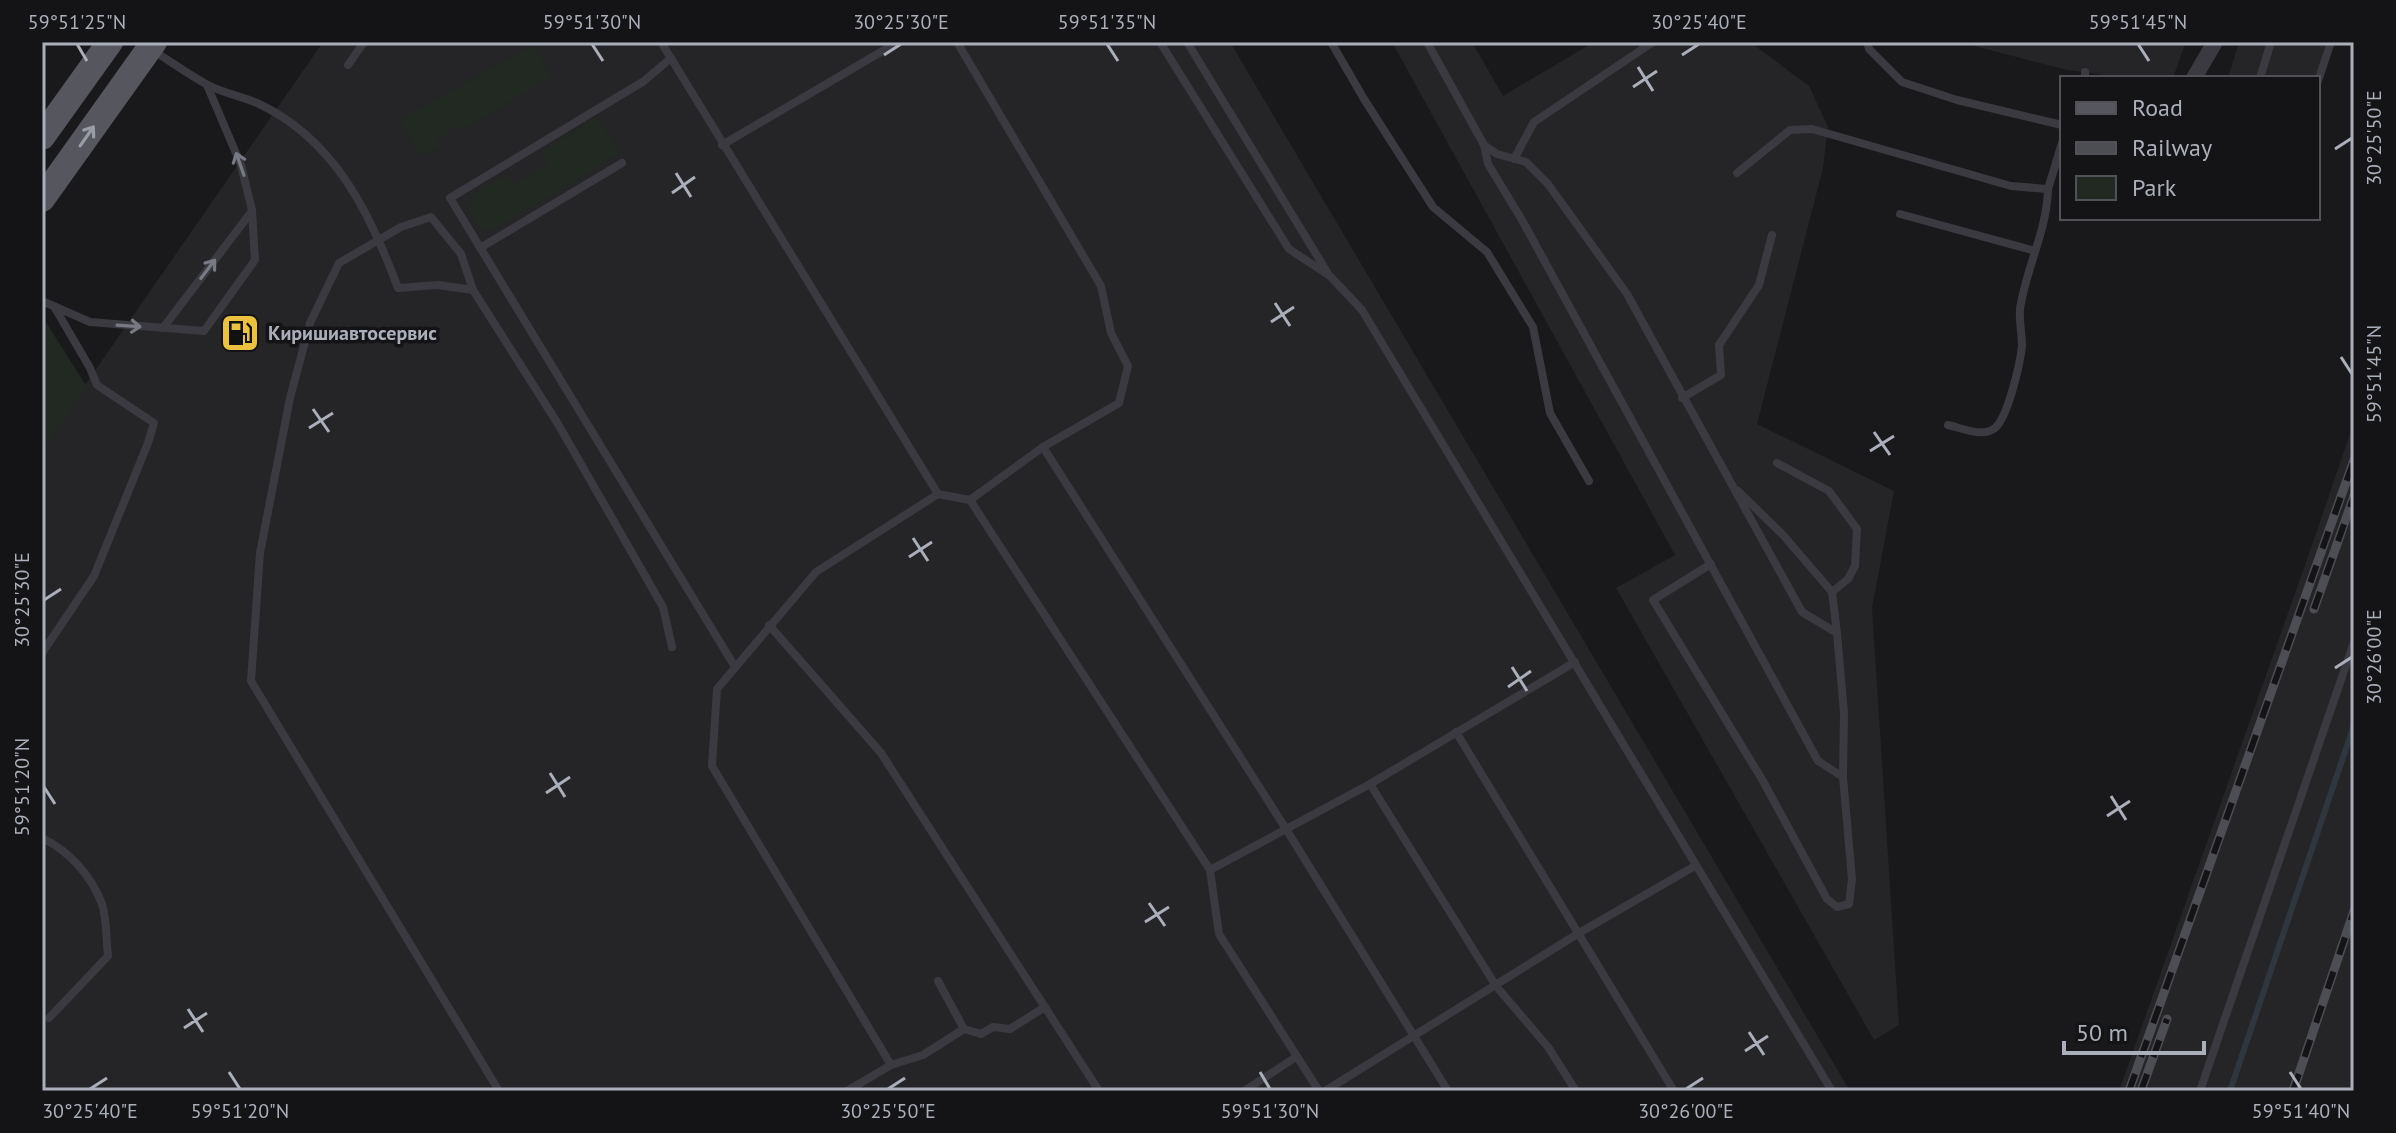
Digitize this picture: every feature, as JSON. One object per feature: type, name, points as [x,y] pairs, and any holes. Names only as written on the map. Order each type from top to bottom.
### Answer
[{"type":"main road","points":[[42,137],[110,42]]},
{"type":"main road","points":[[42,199],[152,45]]},
{"type":"street","points":[[2195,76],[2215,42]]},
{"type":"lane","points":[[348,65],[364,42]]},
{"type":"lane","points":[[661,42],[938,494]]},
{"type":"lane","points":[[722,145],[898,42]]},
{"type":"lane","points":[[957,42],[1101,286],[1111,333],[1128,366],[1119,403],[1043,447],[970,500]]},
{"type":"lane","points":[[1160,42],[1289,249],[1330,276]]},
{"type":"lane","points":[[1187,42],[1330,276],[1362,310],[1832,1091]]},
{"type":"lane","points":[[1331,42],[1433,207],[1487,252],[1533,327],[1550,413],[1589,481]]},
{"type":"lane","points":[[1427,42],[1484,145],[1493,174],[1522,220],[1818,761],[1843,777]]},
{"type":"lane","points":[[1514,159],[1534,122],[1653,42]]},
{"type":"lane","points":[[1867,42],[1869,49],[1902,82],[1957,100],[2060,125]]},
{"type":"lane","points":[[2261,76],[2271,42]]},
{"type":"lane","points":[[2320,76],[2331,42]]},
{"type":"lane","points":[[152,45],[207,85],[258,104],[303,131],[334,162],[346,180],[379,238],[398,288],[438,285],[473,290]]},
{"type":"lane","points":[[671,58],[644,81],[450,198],[735,667]]},
{"type":"lane","points":[[42,301],[90,322],[204,331],[255,260],[252,210],[241,165],[207,85]]},
{"type":"lane","points":[[1737,173],[1790,130],[1812,129],[2011,186],[2048,189]]},
{"type":"lane","points":[[1484,145],[1497,154],[1526,162],[1548,184],[1627,294],[1802,612],[1837,633]]},
{"type":"lane","points":[[1948,425],[1984,433],[1994,430],[2002,420],[2022,347],[2020,312],[2060,150]]},
{"type":"lane","points":[[480,248],[622,163]]},
{"type":"lane","points":[[163,328],[252,210]]},
{"type":"lane","points":[[1900,214],[2035,251]]},
{"type":"lane","points":[[499,1091],[251,681],[260,553],[290,398],[310,323],[339,263],[379,238],[431,217],[461,254],[473,290],[558,424],[663,607],[672,647]]},
{"type":"lane","points":[[1682,398],[1721,375],[1719,345],[1759,285],[1772,235]]},
{"type":"lane","points":[[42,653],[94,576],[154,423],[97,385],[54,308]]},
{"type":"lane","points":[[1043,447],[1448,1091]]},
{"type":"lane","points":[[1777,463],[1829,491],[1857,529],[1855,566],[1848,579],[1832,592]]},
{"type":"lane","points":[[1711,564],[1653,600],[1763,781],[1827,899],[1837,907],[1849,904],[1852,879],[1843,777],[1844,713],[1832,592],[1783,535],[1729,482]]},
{"type":"lane","points":[[891,1065],[712,766],[717,689],[816,572],[938,494],[970,500],[1210,870],[1219,934],[1319,1091]]},
{"type":"lane","points":[[769,625],[881,753],[1099,1091]]},
{"type":"lane","points":[[2200,1091],[2354,642]]},
{"type":"lane","points":[[1210,870],[1370,784],[1575,662]]},
{"type":"lane","points":[[1456,732],[1674,1091]]},
{"type":"lane","points":[[1370,784],[1496,986],[1548,1047],[1576,1091]]},
{"type":"lane","points":[[42,838],[60,847],[81,868],[102,905],[108,956],[49,1018]]},
{"type":"lane","points":[[1325,1091],[1579,933],[1695,866]]},
{"type":"lane","points":[[938,981],[964,1029],[981,1034],[993,1027],[1010,1029],[1045,1007]]},
{"type":"lane","points":[[847,1091],[891,1065],[923,1055],[964,1029]]},
{"type":"lane","points":[[1244,1091],[1296,1057]]},
{"type":"shaded area","points":[[323,42],[1230,42],[1850,1091],[42,1091],[42,447]]},
{"type":"shaded area","points":[[1392,42],[1472,42],[1503,96],[1594,42],[1750,42],[1809,86],[1828,127],[1823,168],[1757,424],[1894,491],[1872,608],[1899,1025],[1874,1040],[1616,588],[1675,555]]},
{"type":"shaded area","points":[[1959,42],[2186,42],[2174,76],[2112,76],[2067,70]]},
{"type":"shaded area","points":[[2239,42],[2330,42],[2319,76],[2229,76]]},
{"type":"shaded area","points":[[2354,422],[2354,1091],[2119,1091],[2311,548]]},
{"type":"green space","points":[[535,45],[551,76],[470,127],[467,125],[460,129],[458,126],[436,140],[439,146],[422,156],[400,119]]},
{"type":"green space","points":[[597,117],[620,154],[495,229],[480,229],[468,210],[473,194],[506,174],[514,185],[548,164],[541,152]]},
{"type":"green space","points":[[42,316],[87,387],[42,450]]},
{"type":"waterway","points":[[2230,1091],[2354,725]]},
{"type":"railway","points":[[2129,1091],[2354,460]]},
{"type":"railway","points":[[2314,609],[2354,496]]},
{"type":"railway","points":[[2293,1091],[2354,911]]},
{"type":"railway","points":[[2141,1091],[2167,1019]]},
{"type":"place","name":"Киришиавтосервис","points":[[240,333]]}]
